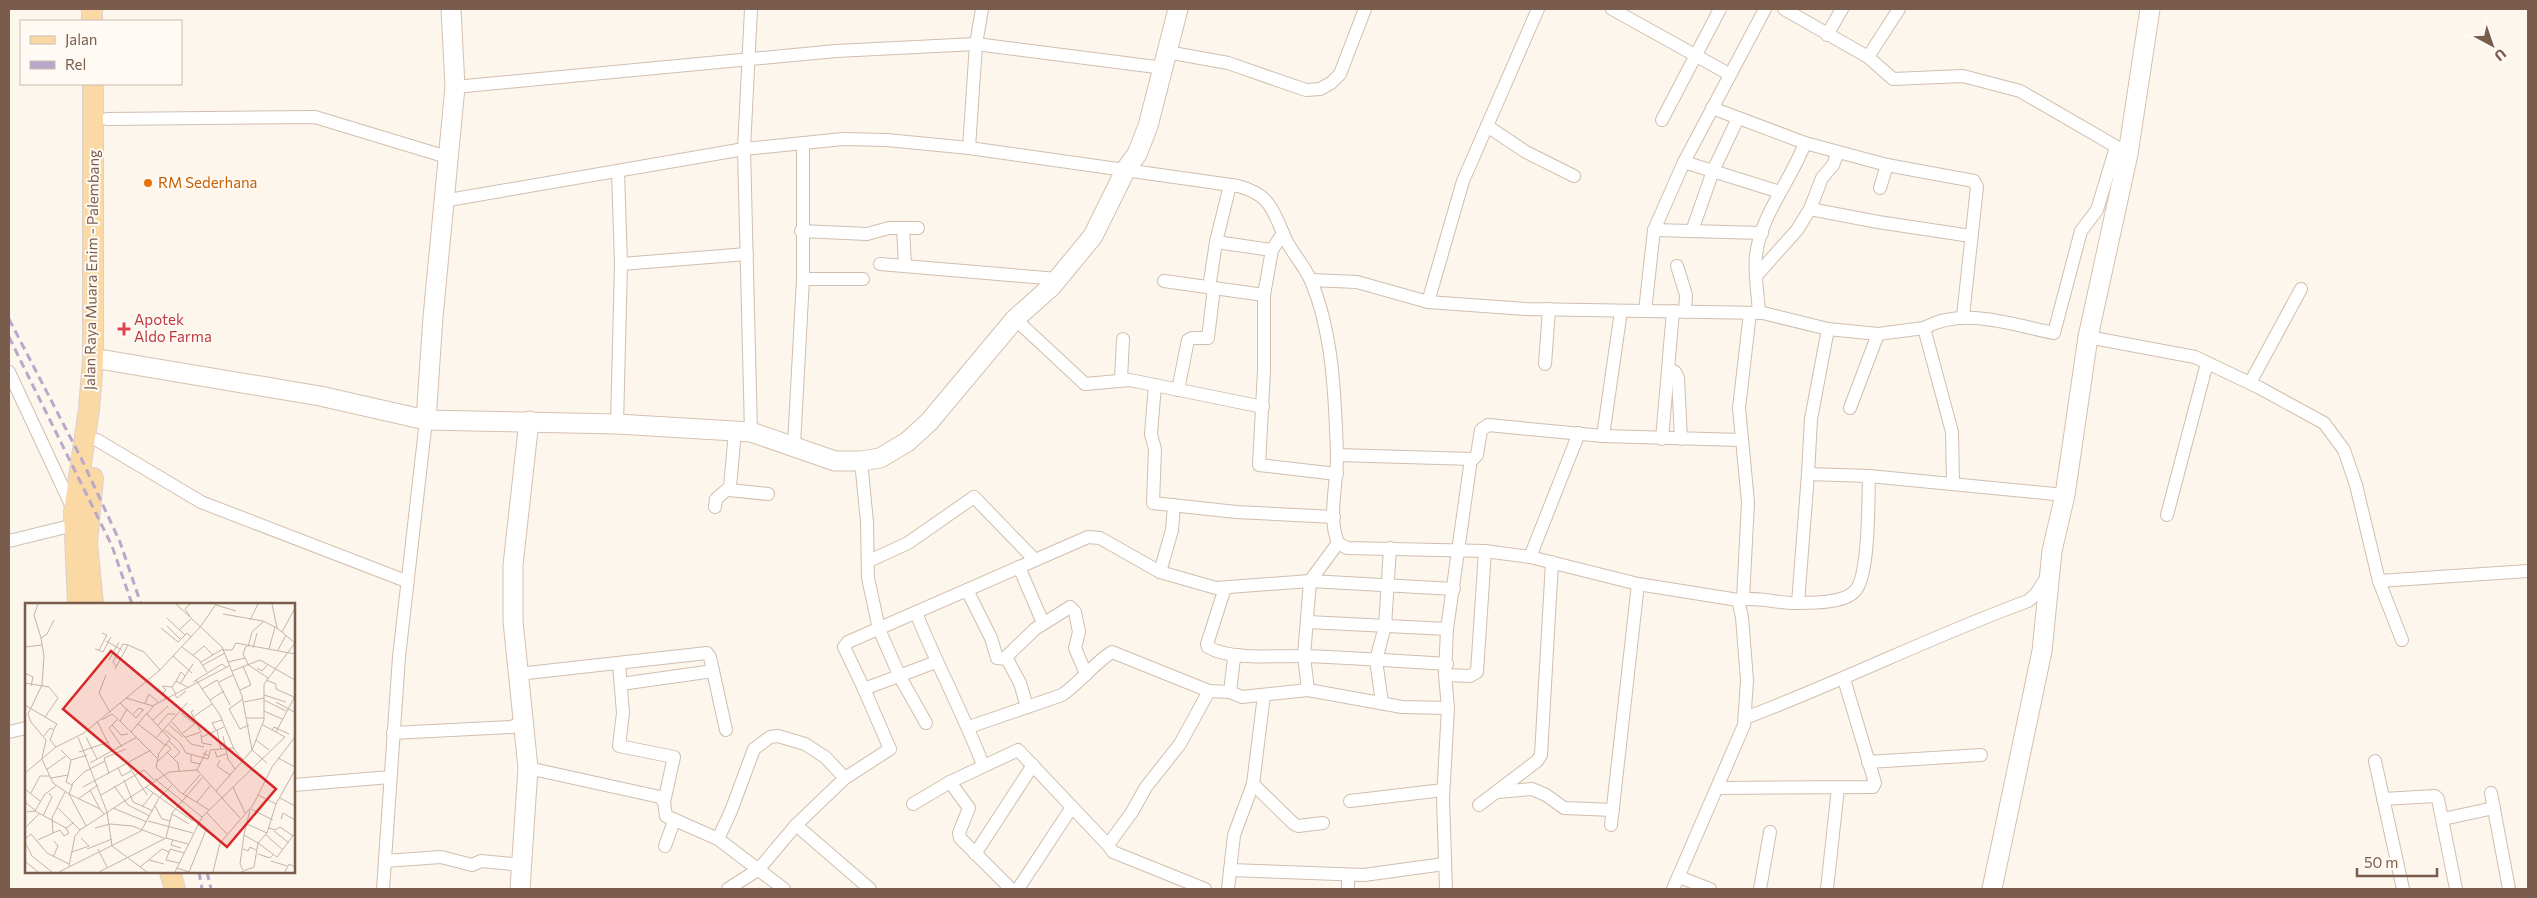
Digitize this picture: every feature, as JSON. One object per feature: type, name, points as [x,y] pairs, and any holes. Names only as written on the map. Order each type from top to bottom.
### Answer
[{"type":"main road","name":"Jalan Raya Muara Enim - Palembang","points":[[78,603],[74,518],[89,409],[93,360],[93,85]]},
{"type":"main road","name":"Jalan Raya Muara Enim - Palembang","points":[[93,603],[87,543],[89,505],[105,360],[106,85]]},
{"type":"main road","points":[[155,873],[161,889]]},
{"type":"main road","points":[[170,873],[175,889]]},
{"type":"street","points":[[383,889],[393,733],[406,581],[426,420],[443,201],[455,87],[451,9]]},
{"type":"street","points":[[729,490],[743,432],[746,254],[744,149],[751,9]]},
{"type":"street","points":[[969,148],[976,44],[982,9]]},
{"type":"street","points":[[105,360],[320,396],[426,420],[616,424],[743,432],[794,445],[835,461],[861,461],[891,453],[929,422],[1014,318],[1058,279],[1093,236],[1126,169],[1137,154],[1148,126],[1178,9]]},
{"type":"street","points":[[455,87],[836,51],[976,44],[1166,60],[1228,63],[1306,90],[1320,89],[1331,83],[1340,74],[1365,9]]},
{"type":"street","points":[[1428,302],[1463,181],[1538,9]]},
{"type":"street","points":[[1612,9],[1729,74]]},
{"type":"street","points":[[1662,120],[1720,9]]},
{"type":"street","points":[[1645,311],[1654,230],[1684,162],[1765,9]]},
{"type":"street","points":[[1784,9],[1868,57],[1893,79],[1963,76],[2020,91],[2122,150]]},
{"type":"street","points":[[1827,35],[1842,9]]},
{"type":"street","points":[[1868,57],[1899,9]]},
{"type":"street","points":[[1992,889],[2042,650],[2048,576],[2065,496],[2088,337],[2150,9]]},
{"type":"street","points":[[1712,108],[1804,143],[1887,165],[1974,182],[1977,187],[1963,316]]},
{"type":"street","points":[[107,119],[315,117],[447,157]]},
{"type":"street","points":[[1692,231],[1713,171],[1738,118]]},
{"type":"street","points":[[1487,126],[1526,152],[1574,176]]},
{"type":"street","points":[[443,201],[744,149],[843,139],[887,140],[969,148],[1126,169],[1252,190],[1263,196],[1273,209],[1283,233],[1310,280],[1328,337],[1337,455],[1335,536],[1338,543],[1347,548],[1456,548],[1530,557],[1638,584],[1740,600],[1798,603],[1838,599],[1853,594],[1859,586],[1865,558],[1869,476]]},
{"type":"street","points":[[794,445],[803,279],[803,143]]},
{"type":"street","points":[[1673,889],[1718,788],[1745,718],[1747,680],[1740,600],[1748,502],[1741,440],[1740,401],[1754,313],[1756,254],[1762,233],[1780,192],[1797,164],[1804,143]]},
{"type":"street","points":[[1310,280],[1357,282],[1428,302],[1549,309],[1754,313],[1828,329],[1878,334],[1924,328],[1938,320],[1963,316],[2054,333],[2081,231],[2097,210],[2122,150]]},
{"type":"street","points":[[1756,276],[1797,230],[1810,209],[1822,178],[1834,165],[1838,152]]},
{"type":"street","points":[[1684,162],[1780,192]]},
{"type":"street","points":[[1880,188],[1887,165]]},
{"type":"street","points":[[616,424],[621,264],[618,172]]},
{"type":"street","points":[[1178,390],[1188,340],[1192,338],[1208,338],[1216,242],[1230,185]]},
{"type":"street","points":[[1810,209],[1878,222],[1971,236]]},
{"type":"street","points":[[802,231],[867,234],[888,228],[918,228]]},
{"type":"street","points":[[903,228],[905,266]]},
{"type":"street","points":[[1654,230],[1762,233]]},
{"type":"street","points":[[1283,233],[1272,250],[1264,295],[1259,463],[1261,467],[1336,474]]},
{"type":"street","points":[[1216,242],[1272,250]]},
{"type":"street","points":[[621,264],[746,254]]},
{"type":"street","points":[[880,264],[1058,279]]},
{"type":"street","points":[[1662,439],[1668,369],[1679,312],[1686,295],[1677,266]]},
{"type":"street","points":[[803,279],[863,279]]},
{"type":"street","points":[[1164,282],[1264,295]]},
{"type":"street","points":[[2250,383],[2301,289]]},
{"type":"street","points":[[1545,364],[1549,309]]},
{"type":"street","points":[[1603,436],[1621,310]]},
{"type":"street","points":[[1014,318],[1080,382],[1089,384],[1121,379],[1262,407]]},
{"type":"street","points":[[1924,328],[1952,432],[1953,484]]},
{"type":"street","points":[[1798,603],[1811,419],[1828,329]]},
{"type":"street","points":[[1850,408],[1878,334]]},
{"type":"street","points":[[2088,337],[2195,357],[2312,414],[2324,422],[2344,450],[2356,485],[2379,580],[2402,640]]},
{"type":"street","points":[[1121,379],[1123,339]]},
{"type":"street","points":[[2166,515],[2207,363]]},
{"type":"street","points":[[1668,369],[1675,372],[1678,378],[1680,439]]},
{"type":"street","points":[[9,372],[74,518],[9,541]]},
{"type":"street","points":[[1155,385],[1152,434],[1154,449],[1153,502],[1236,512],[1334,517]]},
{"type":"street","points":[[520,889],[528,768],[513,620],[513,564],[529,421]]},
{"type":"street","points":[[1337,455],[1470,459],[1477,455],[1481,430],[1488,425],[1603,436],[1741,440]]},
{"type":"street","points":[[1530,557],[1580,434]]},
{"type":"street","points":[[97,440],[201,502],[406,581]]},
{"type":"street","points":[[1446,889],[1443,790],[1448,708],[1446,669],[1447,629],[1454,590],[1456,548],[1470,459]]},
{"type":"street","points":[[861,461],[867,522],[870,591],[879,629],[900,677],[926,723]]},
{"type":"street","points":[[1808,474],[1869,476],[2065,496]]},
{"type":"street","points":[[714,507],[718,497],[729,490],[768,494]]},
{"type":"street","points":[[869,561],[915,538],[974,497],[1034,560]]},
{"type":"street","points":[[1160,572],[1172,530],[1174,505]]},
{"type":"street","points":[[728,889],[759,869],[796,825],[845,778],[890,749],[844,647],[848,642],[1088,537],[1095,537],[1160,572],[1208,587],[1225,588],[1310,581],[1454,590]]},
{"type":"street","points":[[1308,690],[1304,656],[1310,581],[1338,543]]},
{"type":"street","points":[[1382,703],[1376,660],[1385,626],[1390,548]]},
{"type":"street","points":[[1225,588],[1208,647],[1239,655],[1376,660],[1446,669],[1470,676],[1477,672],[1484,551]]},
{"type":"street","points":[[1479,805],[1537,762],[1542,751],[1552,562]]},
{"type":"street","points":[[1019,567],[1044,623]]},
{"type":"street","points":[[2379,580],[2528,571]]},
{"type":"street","points":[[1745,718],[1844,679],[1948,631],[2028,601],[2036,594],[2048,576]]},
{"type":"street","points":[[1611,825],[1638,584]]},
{"type":"street","points":[[967,590],[991,638],[997,658],[1005,658],[1044,623],[1070,607],[1073,610],[1079,632],[1075,648],[1086,674]]},
{"type":"street","points":[[916,613],[936,662],[969,727],[984,765]]},
{"type":"street","points":[[1308,622],[1447,629]]},
{"type":"street","points":[[969,727],[1062,694],[1073,687],[1112,652],[1209,691],[1230,692],[1242,697],[1308,690],[1402,707],[1448,708]]},
{"type":"street","points":[[518,674],[705,653],[710,657],[726,730]]},
{"type":"street","points":[[1230,692],[1234,658],[1239,655]]},
{"type":"street","points":[[1005,658],[1020,683],[1027,707]]},
{"type":"street","points":[[864,689],[936,662]]},
{"type":"street","points":[[620,664],[623,713],[619,747],[674,757],[664,802],[664,815],[718,839],[784,889]]},
{"type":"street","points":[[621,684],[713,671]]},
{"type":"street","points":[[1718,788],[1873,787],[1874,783],[1844,679]]},
{"type":"street","points":[[1108,845],[1135,809],[1146,787],[1180,744],[1200,711],[1209,691]]},
{"type":"street","points":[[1228,889],[1234,835],[1253,784],[1264,695]]},
{"type":"street","points":[[393,733],[512,727],[523,721]]},
{"type":"street","points":[[9,732],[25,728]]},
{"type":"street","points":[[718,839],[754,750],[770,737],[778,736],[805,744],[825,757],[845,778]]},
{"type":"street","points":[[913,804],[950,782],[1018,750],[1113,852],[1205,889]]},
{"type":"street","points":[[1868,762],[1981,755]]},
{"type":"street","points":[[2375,761],[2403,889]]},
{"type":"street","points":[[975,854],[1033,765]]},
{"type":"street","points":[[528,768],[660,797],[664,802]]},
{"type":"street","points":[[295,785],[390,777]]},
{"type":"street","points":[[950,782],[969,808],[959,836],[1011,889]]},
{"type":"street","points":[[1253,784],[1294,824],[1298,826],[1323,823]]},
{"type":"street","points":[[1827,889],[1838,788]]},
{"type":"street","points":[[1497,792],[1532,789],[1546,795],[1564,808],[1613,810]]},
{"type":"street","points":[[1350,801],[1443,790]]},
{"type":"street","points":[[2491,793],[2509,889]]},
{"type":"street","points":[[2383,799],[2435,796],[2440,802],[2456,889]]},
{"type":"street","points":[[1018,889],[1072,807]]},
{"type":"street","points":[[2442,819],[2494,808]]},
{"type":"street","points":[[665,846],[674,821]]},
{"type":"street","points":[[796,825],[870,889]]},
{"type":"street","points":[[1760,889],[1770,832]]},
{"type":"street","points":[[385,861],[441,857],[472,865],[481,861],[522,865]]},
{"type":"street","points":[[1230,870],[1374,875],[1444,864]]},
{"type":"street","points":[[1348,875],[1348,889]]},
{"type":"street","points":[[1679,877],[1710,889]]},
{"type":"railway","points":[[9,319],[82,460],[120,542],[141,603]]},
{"type":"railway","points":[[9,337],[112,546],[132,603]]},
{"type":"railway","points":[[199,873],[202,889]]},
{"type":"railway","points":[[207,873],[211,889]]},
{"type":"place","name":"RM Sederhana","points":[[148,183]]},
{"type":"place","name":"Apotek Aldo Farma","points":[[124,329]]}]
